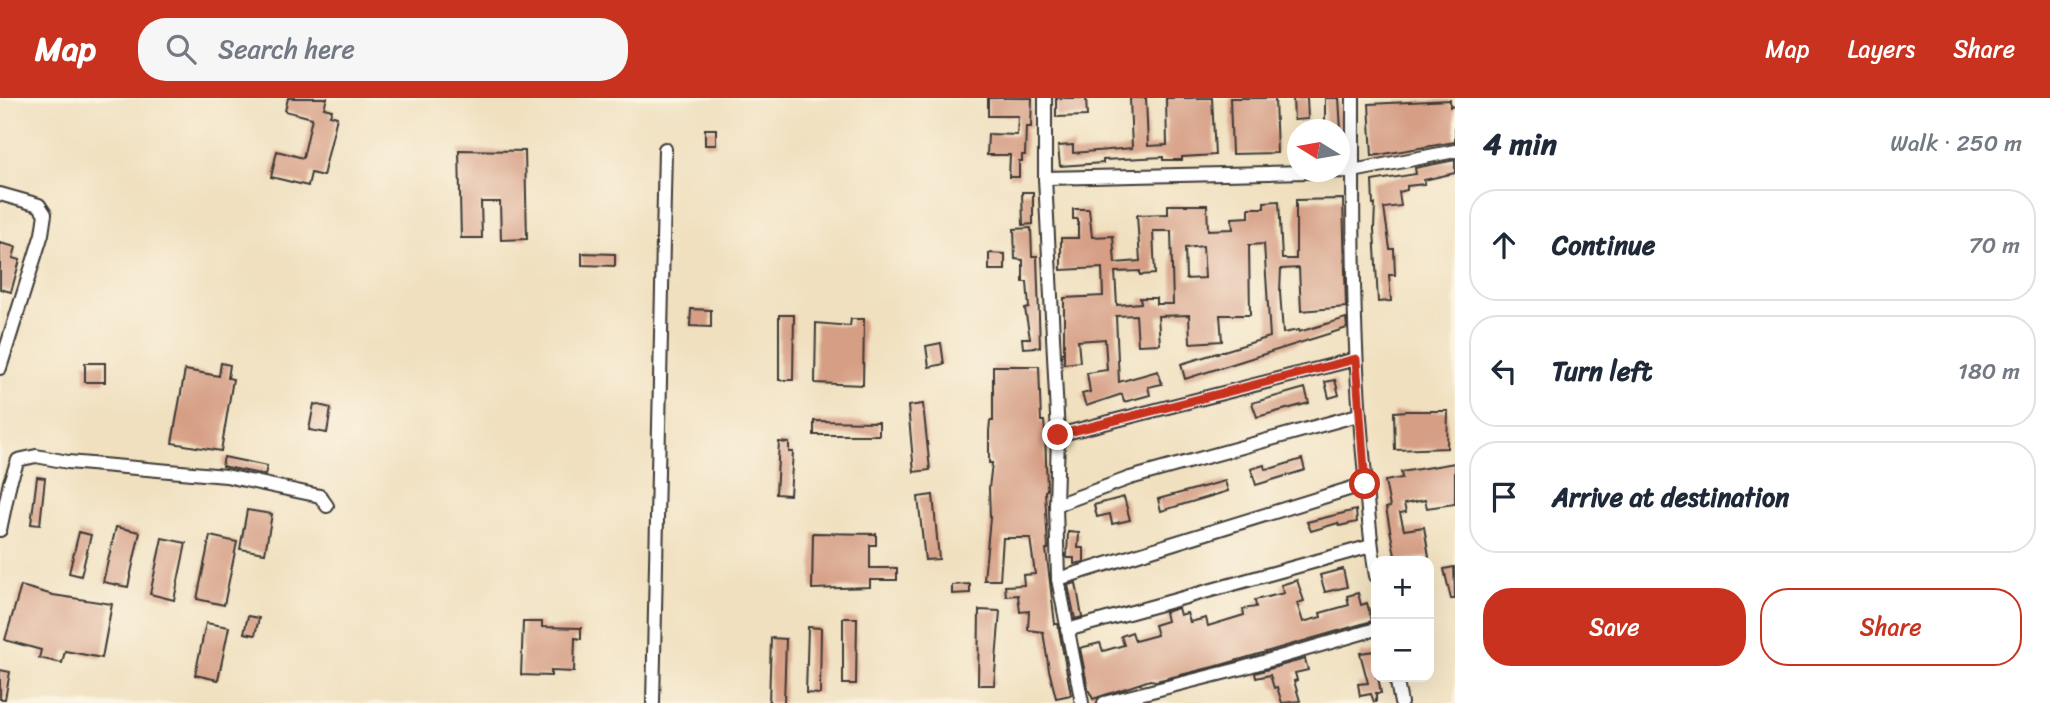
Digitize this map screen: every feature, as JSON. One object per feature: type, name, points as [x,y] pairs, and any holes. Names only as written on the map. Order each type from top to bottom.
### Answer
[{"type":"street","points":[[1045,98],[1045,178],[1058,435],[1058,579],[1082,703]]},
{"type":"street","points":[[1353,98],[1353,294],[1359,415],[1373,556]]},
{"type":"street","points":[[653,703],[665,149]]},
{"type":"street","points":[[1045,178],[1353,171],[1455,150]]},
{"type":"street","points":[[0,194],[39,205],[45,214],[42,233],[0,368]]},
{"type":"street","points":[[1058,435],[1356,359]]},
{"type":"street","points":[[1056,505],[1130,478],[1359,415]]},
{"type":"street","points":[[0,530],[10,482],[18,460],[36,456],[68,462],[226,476],[320,496],[327,506]]},
{"type":"street","points":[[1058,579],[1365,484]]},
{"type":"street","points":[[1067,630],[1371,546]]},
{"type":"street","points":[[1104,703],[1239,669],[1371,630]]},
{"type":"street","points":[[1397,682],[1401,703]]},
{"type":"building","points":[[288,98],[327,98],[324,108],[332,110],[330,115],[337,117],[323,176],[311,173],[308,186],[271,177],[277,151],[303,158],[312,118],[285,111]]},
{"type":"building","points":[[988,98],[1032,98],[1031,127],[1026,127],[1025,155],[1022,155],[1022,161],[1019,161],[1019,177],[1009,177],[1010,155],[987,155],[988,134],[1017,135],[1018,116],[988,116]]},
{"type":"building","points":[[1056,98],[1086,98],[1087,116],[1056,117]]},
{"type":"building","points":[[1130,98],[1146,98],[1148,146],[1167,145],[1166,98],[1212,98],[1215,155],[1182,157],[1182,160],[1163,160],[1163,157],[1103,160],[1103,163],[1060,166],[1058,146],[1073,145],[1073,153],[1132,148]]},
{"type":"building","points":[[1230,98],[1275,98],[1277,153],[1232,154]]},
{"type":"building","points":[[1293,98],[1307,98],[1308,119],[1294,119]]},
{"type":"building","points":[[1325,98],[1339,98],[1340,119],[1325,119]]},
{"type":"building","points":[[1450,100],[1450,107],[1455,106],[1455,142],[1372,156],[1369,104]]},
{"type":"building","points":[[705,129],[716,129],[716,145],[705,145]]},
{"type":"building","points":[[459,150],[525,151],[527,239],[501,240],[500,202],[481,202],[482,238],[461,238]]},
{"type":"building","points":[[1455,160],[1455,173],[1424,180],[1425,184],[1407,186],[1407,190],[1399,192],[1401,206],[1384,208],[1390,249],[1394,249],[1395,275],[1389,275],[1391,301],[1378,302],[1372,181],[1416,174],[1415,168]]},
{"type":"building","points":[[1022,192],[1033,192],[1033,224],[1023,225]]},
{"type":"building","points":[[1343,199],[1346,307],[1301,311],[1299,268],[1281,269],[1283,333],[1299,332],[1346,318],[1347,328],[1185,379],[1181,364],[1270,337],[1264,244],[1249,245],[1250,315],[1220,315],[1222,341],[1190,343],[1189,315],[1158,316],[1160,344],[1138,345],[1136,315],[1116,316],[1119,382],[1158,371],[1162,384],[1148,387],[1150,395],[1124,402],[1122,394],[1086,406],[1082,394],[1090,392],[1087,373],[1107,370],[1105,339],[1078,341],[1080,362],[1064,364],[1064,298],[1103,296],[1102,268],[1061,270],[1061,238],[1078,238],[1078,219],[1073,219],[1073,209],[1089,209],[1092,237],[1113,236],[1115,263],[1140,261],[1137,215],[1168,214],[1168,205],[1207,205],[1208,230],[1233,229],[1232,218],[1249,217],[1249,208],[1264,208],[1264,202],[1279,201],[1282,259],[1296,259],[1296,200]],"holes":[[[1153,231],[1171,231],[1173,304],[1156,304],[1156,298],[1140,298],[1141,303],[1117,305],[1115,272],[1140,271],[1140,275],[1155,274]],[[1203,246],[1205,278],[1186,279],[1185,248]]]},
{"type":"building","points":[[1031,228],[1032,256],[1037,256],[1040,347],[1023,348],[1022,338],[1030,338],[1025,309],[1029,308],[1027,282],[1023,282],[1023,260],[1015,259],[1014,229]]},
{"type":"building","points":[[0,243],[16,247],[13,258],[20,260],[11,292],[0,289]]},
{"type":"building","points":[[582,253],[615,254],[615,266],[582,265]]},
{"type":"building","points":[[989,253],[1005,254],[1005,270],[989,270]]},
{"type":"building","points":[[691,309],[711,310],[711,327],[690,326]]},
{"type":"building","points":[[779,315],[794,315],[793,380],[779,380]]},
{"type":"building","points":[[851,319],[864,319],[863,385],[815,383],[816,323],[850,326]]},
{"type":"building","points":[[941,343],[944,364],[929,367],[926,346]]},
{"type":"building","points":[[85,363],[105,363],[105,382],[85,382]]},
{"type":"building","points":[[221,363],[230,365],[228,378],[233,379],[221,451],[172,443],[185,370],[219,376]]},
{"type":"building","points":[[993,366],[1039,366],[1041,421],[1044,421],[1045,432],[1046,549],[1055,624],[1058,624],[1071,695],[1056,698],[1043,632],[1028,630],[1029,611],[1020,612],[1018,595],[1006,596],[1005,586],[1024,585],[1023,575],[1035,574],[1030,538],[1003,538],[1000,580],[984,580],[990,518],[992,463],[989,463],[989,431],[990,421],[993,421]]},
{"type":"building","points":[[1335,380],[1339,395],[1329,398],[1325,382]]},
{"type":"building","points":[[1305,388],[1309,403],[1257,417],[1252,403]]},
{"type":"building","points":[[314,404],[331,408],[327,433],[309,430]]},
{"type":"building","points":[[923,404],[930,470],[914,472],[908,406]]},
{"type":"building","points":[[1448,411],[1447,448],[1395,450],[1394,412]]},
{"type":"building","points":[[814,421],[879,422],[879,435],[814,435]]},
{"type":"building","points":[[779,442],[789,443],[789,452],[793,452],[790,495],[776,494]]},
{"type":"building","points":[[224,457],[267,466],[265,475],[222,466]]},
{"type":"building","points":[[1302,459],[1305,470],[1256,485],[1251,469],[1264,465],[1265,469],[1273,468]]},
{"type":"building","points":[[1455,463],[1455,504],[1427,508],[1425,500],[1404,504],[1406,512],[1400,513],[1404,530],[1424,527],[1429,556],[1395,556],[1386,508],[1390,507],[1385,481],[1402,478],[1401,472]]},
{"type":"building","points":[[37,477],[45,478],[40,525],[31,524]]},
{"type":"building","points":[[1225,481],[1228,491],[1161,511],[1158,499]]},
{"type":"building","points":[[933,495],[939,559],[925,560],[918,497]]},
{"type":"building","points":[[1124,497],[1130,520],[1112,524],[1110,514],[1097,517],[1094,505]]},
{"type":"building","points":[[247,510],[272,514],[265,553],[240,549]]},
{"type":"building","points":[[1356,510],[1357,522],[1339,526],[1338,523],[1311,531],[1307,522]]},
{"type":"building","points":[[116,527],[140,532],[128,587],[103,582]]},
{"type":"building","points":[[79,532],[91,535],[81,576],[69,573]]},
{"type":"building","points":[[1068,532],[1079,533],[1078,548],[1084,548],[1084,562],[1074,564],[1074,558],[1067,558]]},
{"type":"building","points":[[813,533],[876,534],[876,545],[870,545],[870,568],[897,568],[897,580],[870,580],[870,587],[812,589]]},
{"type":"building","points":[[210,536],[237,542],[224,605],[197,599]]},
{"type":"building","points":[[162,538],[186,543],[174,600],[150,594]]},
{"type":"building","points":[[1454,567],[1455,599],[1451,599],[1444,569]]},
{"type":"building","points":[[1343,569],[1347,587],[1325,592],[1320,575]]},
{"type":"building","points":[[1297,580],[1304,601],[1297,603],[1303,622],[1321,617],[1320,613],[1349,605],[1347,596],[1358,593],[1361,605],[1367,603],[1371,621],[1221,665],[1156,681],[1150,680],[1093,699],[1088,689],[1080,648],[1100,643],[1103,651],[1124,645],[1121,636],[1132,632],[1135,641],[1157,635],[1154,625],[1167,621],[1165,612],[1178,608],[1180,615],[1187,613],[1190,622],[1206,618],[1208,626],[1244,615],[1243,609],[1256,607],[1255,600],[1284,593],[1281,585]]},
{"type":"building","points":[[1076,583],[1082,617],[1075,619],[1068,585]]},
{"type":"building","points":[[970,584],[970,593],[952,594],[952,585]]},
{"type":"building","points":[[21,586],[53,595],[112,604],[102,658],[65,651],[62,663],[39,658],[41,650],[5,640]]},
{"type":"building","points":[[979,610],[1000,611],[994,685],[978,685]]},
{"type":"building","points":[[248,616],[259,618],[255,635],[244,633]]},
{"type":"building","points":[[843,618],[857,618],[856,684],[843,684]]},
{"type":"building","points":[[523,622],[542,622],[542,627],[581,628],[581,639],[575,638],[574,672],[551,671],[551,676],[521,675]]},
{"type":"building","points":[[206,623],[229,627],[218,680],[195,675]]},
{"type":"building","points":[[808,627],[821,628],[820,694],[806,693]]},
{"type":"building","points":[[771,638],[786,639],[784,703],[769,703]]},
{"type":"building","points":[[1371,652],[1371,682],[1379,682],[1381,693],[1376,693],[1376,702],[1371,694],[1360,696],[1358,684],[1368,683],[1360,653]]},
{"type":"building","points":[[1305,659],[1308,670],[1295,673],[1297,680],[1294,681],[1300,701],[1282,703],[1270,675],[1256,678],[1255,673]]},
{"type":"building","points":[[0,670],[10,672],[5,699],[0,699]]},
{"type":"route","points":[[1058,435],[1356,359],[1365,484]]}]
